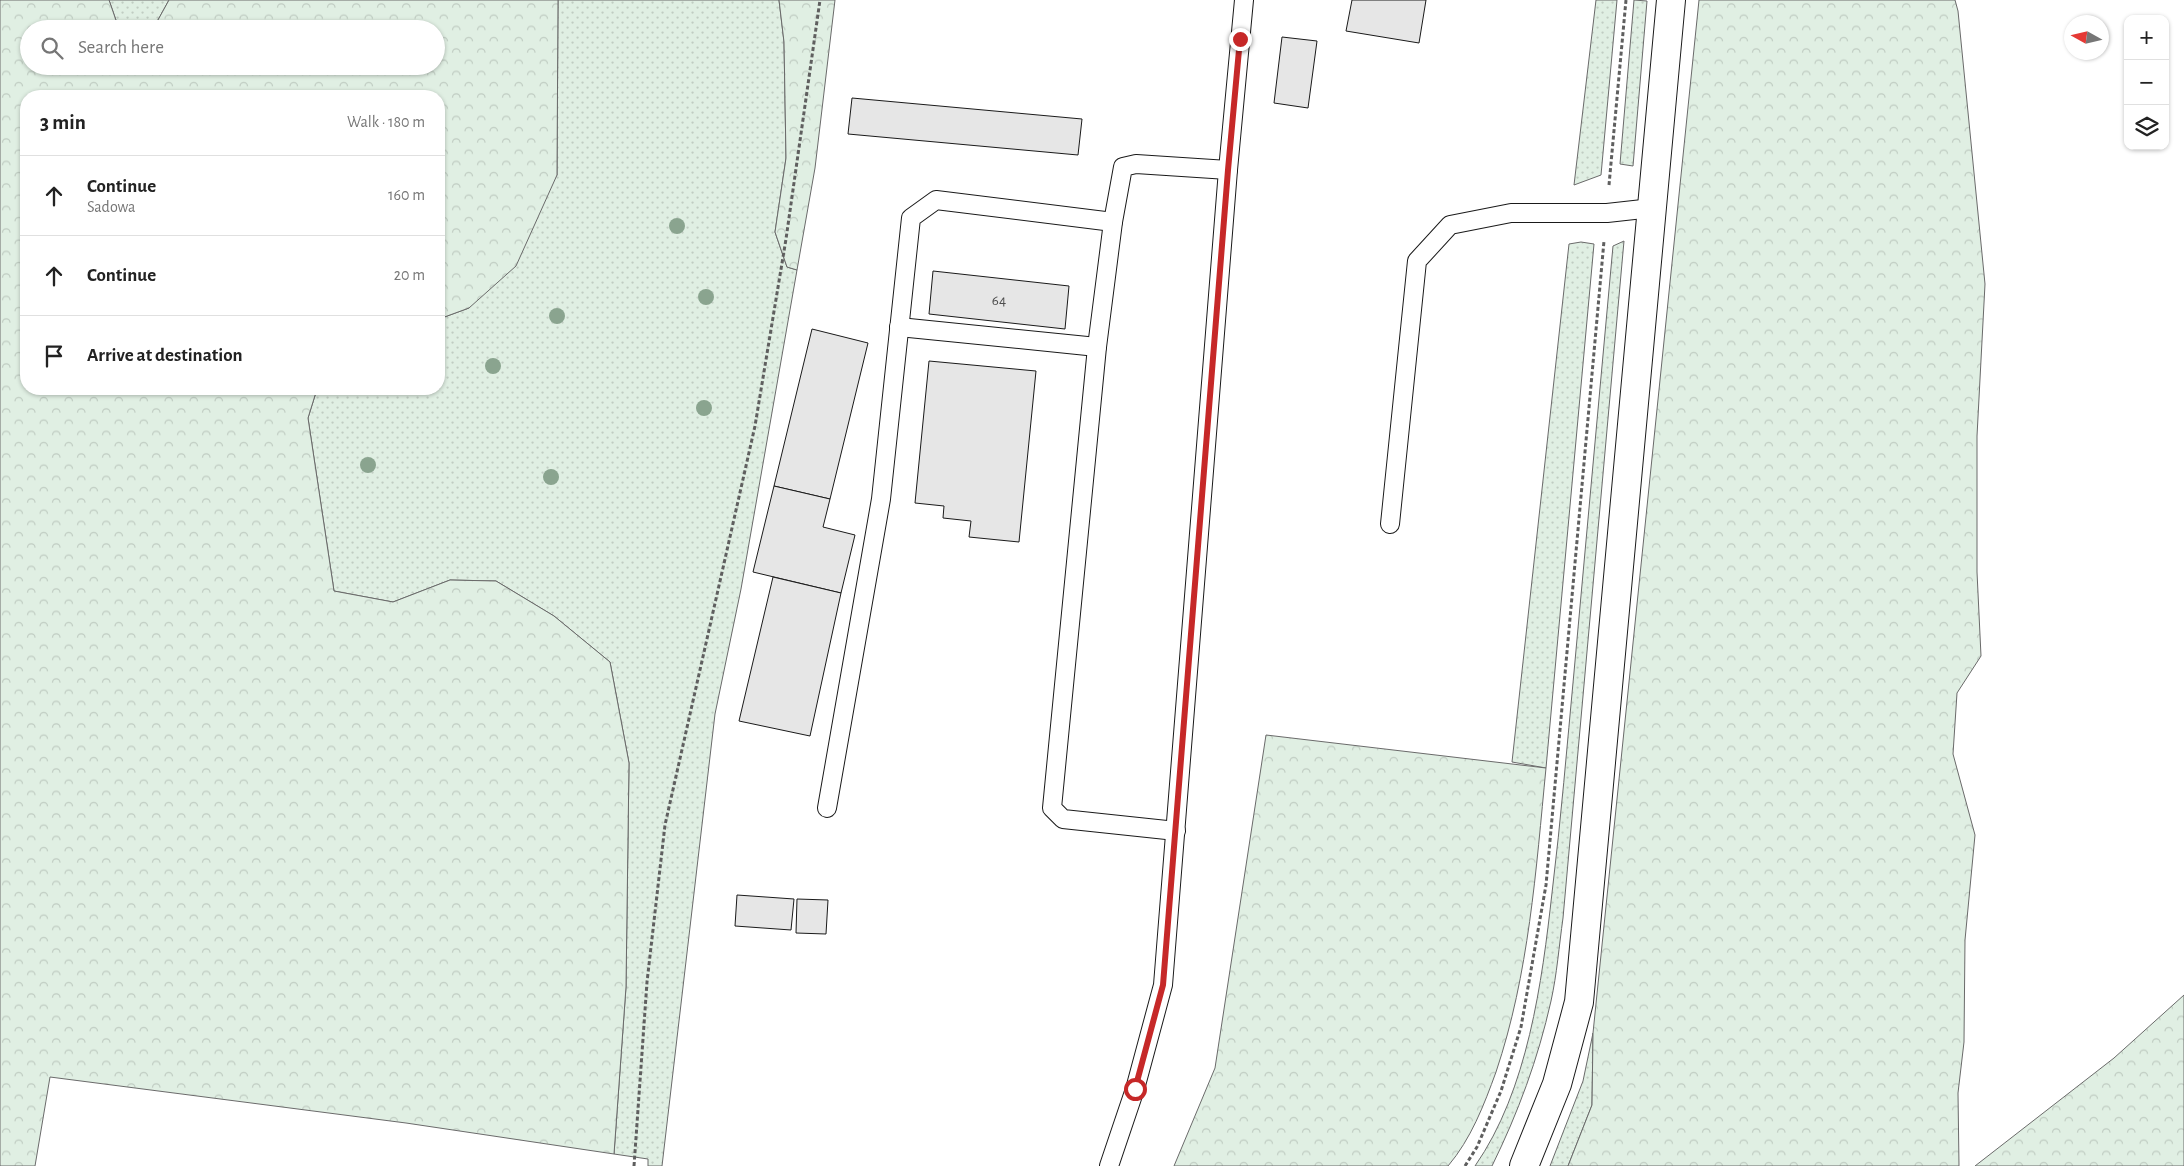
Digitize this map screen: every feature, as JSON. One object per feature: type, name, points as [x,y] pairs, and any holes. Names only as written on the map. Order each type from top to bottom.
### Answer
[{"type":"main road","points":[[1524,1166],[1557,1084],[1578,1002],[1671,0]]},
{"type":"lane","points":[[1109,1166],[1135,1089],[1163,985],[1228,170],[1244,0]]},
{"type":"lane","points":[[1176,832],[1063,819],[1052,808],[1097,347],[1113,222],[1123,166],[1136,164],[1228,170]]},
{"type":"lane","points":[[827,808],[881,499],[911,218],[936,200],[1113,222]]},
{"type":"lane","points":[[1390,524],[1417,261],[1450,225],[1511,213],[1607,213],[1652,208]]},
{"type":"lane","points":[[899,327],[1097,347]]},
{"type":"path","points":[[634,1166],[647,982],[665,825],[756,426],[786,239],[820,0]]},
{"type":"path","points":[[1465,1166],[1477,1147],[1501,1091],[1521,1027],[1546,886],[1626,0]]},
{"type":"green space","points":[[0,0],[109,0],[116,20],[20,20],[20,75],[445,75],[445,20],[158,20],[169,0],[558,0],[557,175],[516,266],[469,308],[445,317],[445,90],[20,90],[20,395],[315,395],[308,418],[334,591],[393,602],[450,580],[496,581],[554,616],[610,662],[629,763],[626,987],[614,1154],[406,1123],[50,1077],[35,1166],[0,1166]]},
{"type":"green space","points":[[109,0],[169,0],[158,20],[116,20]]},
{"type":"green space","points":[[558,0],[779,0],[784,42],[786,158],[775,232],[787,267],[797,270],[741,589],[715,714],[662,1166],[648,1166],[648,1159],[614,1154],[626,987],[629,763],[610,662],[554,616],[496,581],[450,580],[393,602],[334,591],[308,418],[315,395],[445,395],[445,317],[469,308],[557,175]]},
{"type":"green space","points":[[779,0],[835,0],[815,168],[797,270],[787,267],[775,232],[786,158],[784,42]]},
{"type":"green space","points":[[1596,0],[1617,0],[1601,175],[1574,185]]},
{"type":"green space","points":[[1634,0],[1647,1],[1633,166],[1620,164]]},
{"type":"green space","points":[[1699,0],[1955,0],[1958,11],[1985,284],[1977,436],[1977,572],[1981,656],[1957,693],[1953,754],[1975,835],[1965,940],[1964,1042],[1958,1093],[1959,1166],[1568,1166],[1592,1105],[1593,1033]]},
{"type":"green space","points":[[1624,241],[1563,918],[1555,981],[1540,1044],[1510,1126],[1492,1166],[1475,1166],[1493,1136],[1508,1104],[1520,1070],[1530,1034],[1543,963],[1561,810],[1613,246]]},
{"type":"green space","points":[[1581,242],[1594,244],[1546,768],[1512,762],[1569,244]]},
{"type":"green space","points":[[1266,735],[1546,768],[1530,922],[1524,960],[1507,1035],[1487,1097],[1464,1145],[1448,1166],[1174,1166],[1215,1068]]},
{"type":"green space","points":[[2184,995],[2184,1166],[1975,1166],[2114,1058]]},
{"type":"green space","points":[[1593,1033],[1592,1105],[1568,1166],[1550,1166],[1583,1081]]},
{"type":"building","points":[[1352,0],[1426,0],[1419,43],[1346,31]]},
{"type":"building","points":[[1282,37],[1317,41],[1308,108],[1274,103]]},
{"type":"building","points":[[852,98],[1082,119],[1078,155],[848,134]]},
{"type":"building","points":[[933,271],[1069,286],[1065,329],[929,314]]},
{"type":"building","points":[[812,329],[868,343],[830,499],[774,486]]},
{"type":"building","points":[[929,361],[1036,371],[1019,542],[969,537],[971,521],[943,518],[944,506],[915,503]]},
{"type":"building","points":[[774,486],[830,499],[823,527],[855,535],[841,593],[753,572]]},
{"type":"building","points":[[773,577],[841,593],[810,736],[739,721]]},
{"type":"building","points":[[737,895],[794,899],[791,930],[735,926]]},
{"type":"building","points":[[797,899],[828,900],[826,934],[796,933]]},
{"type":"route","points":[[1135,1089],[1163,985],[1240,39]]}]
